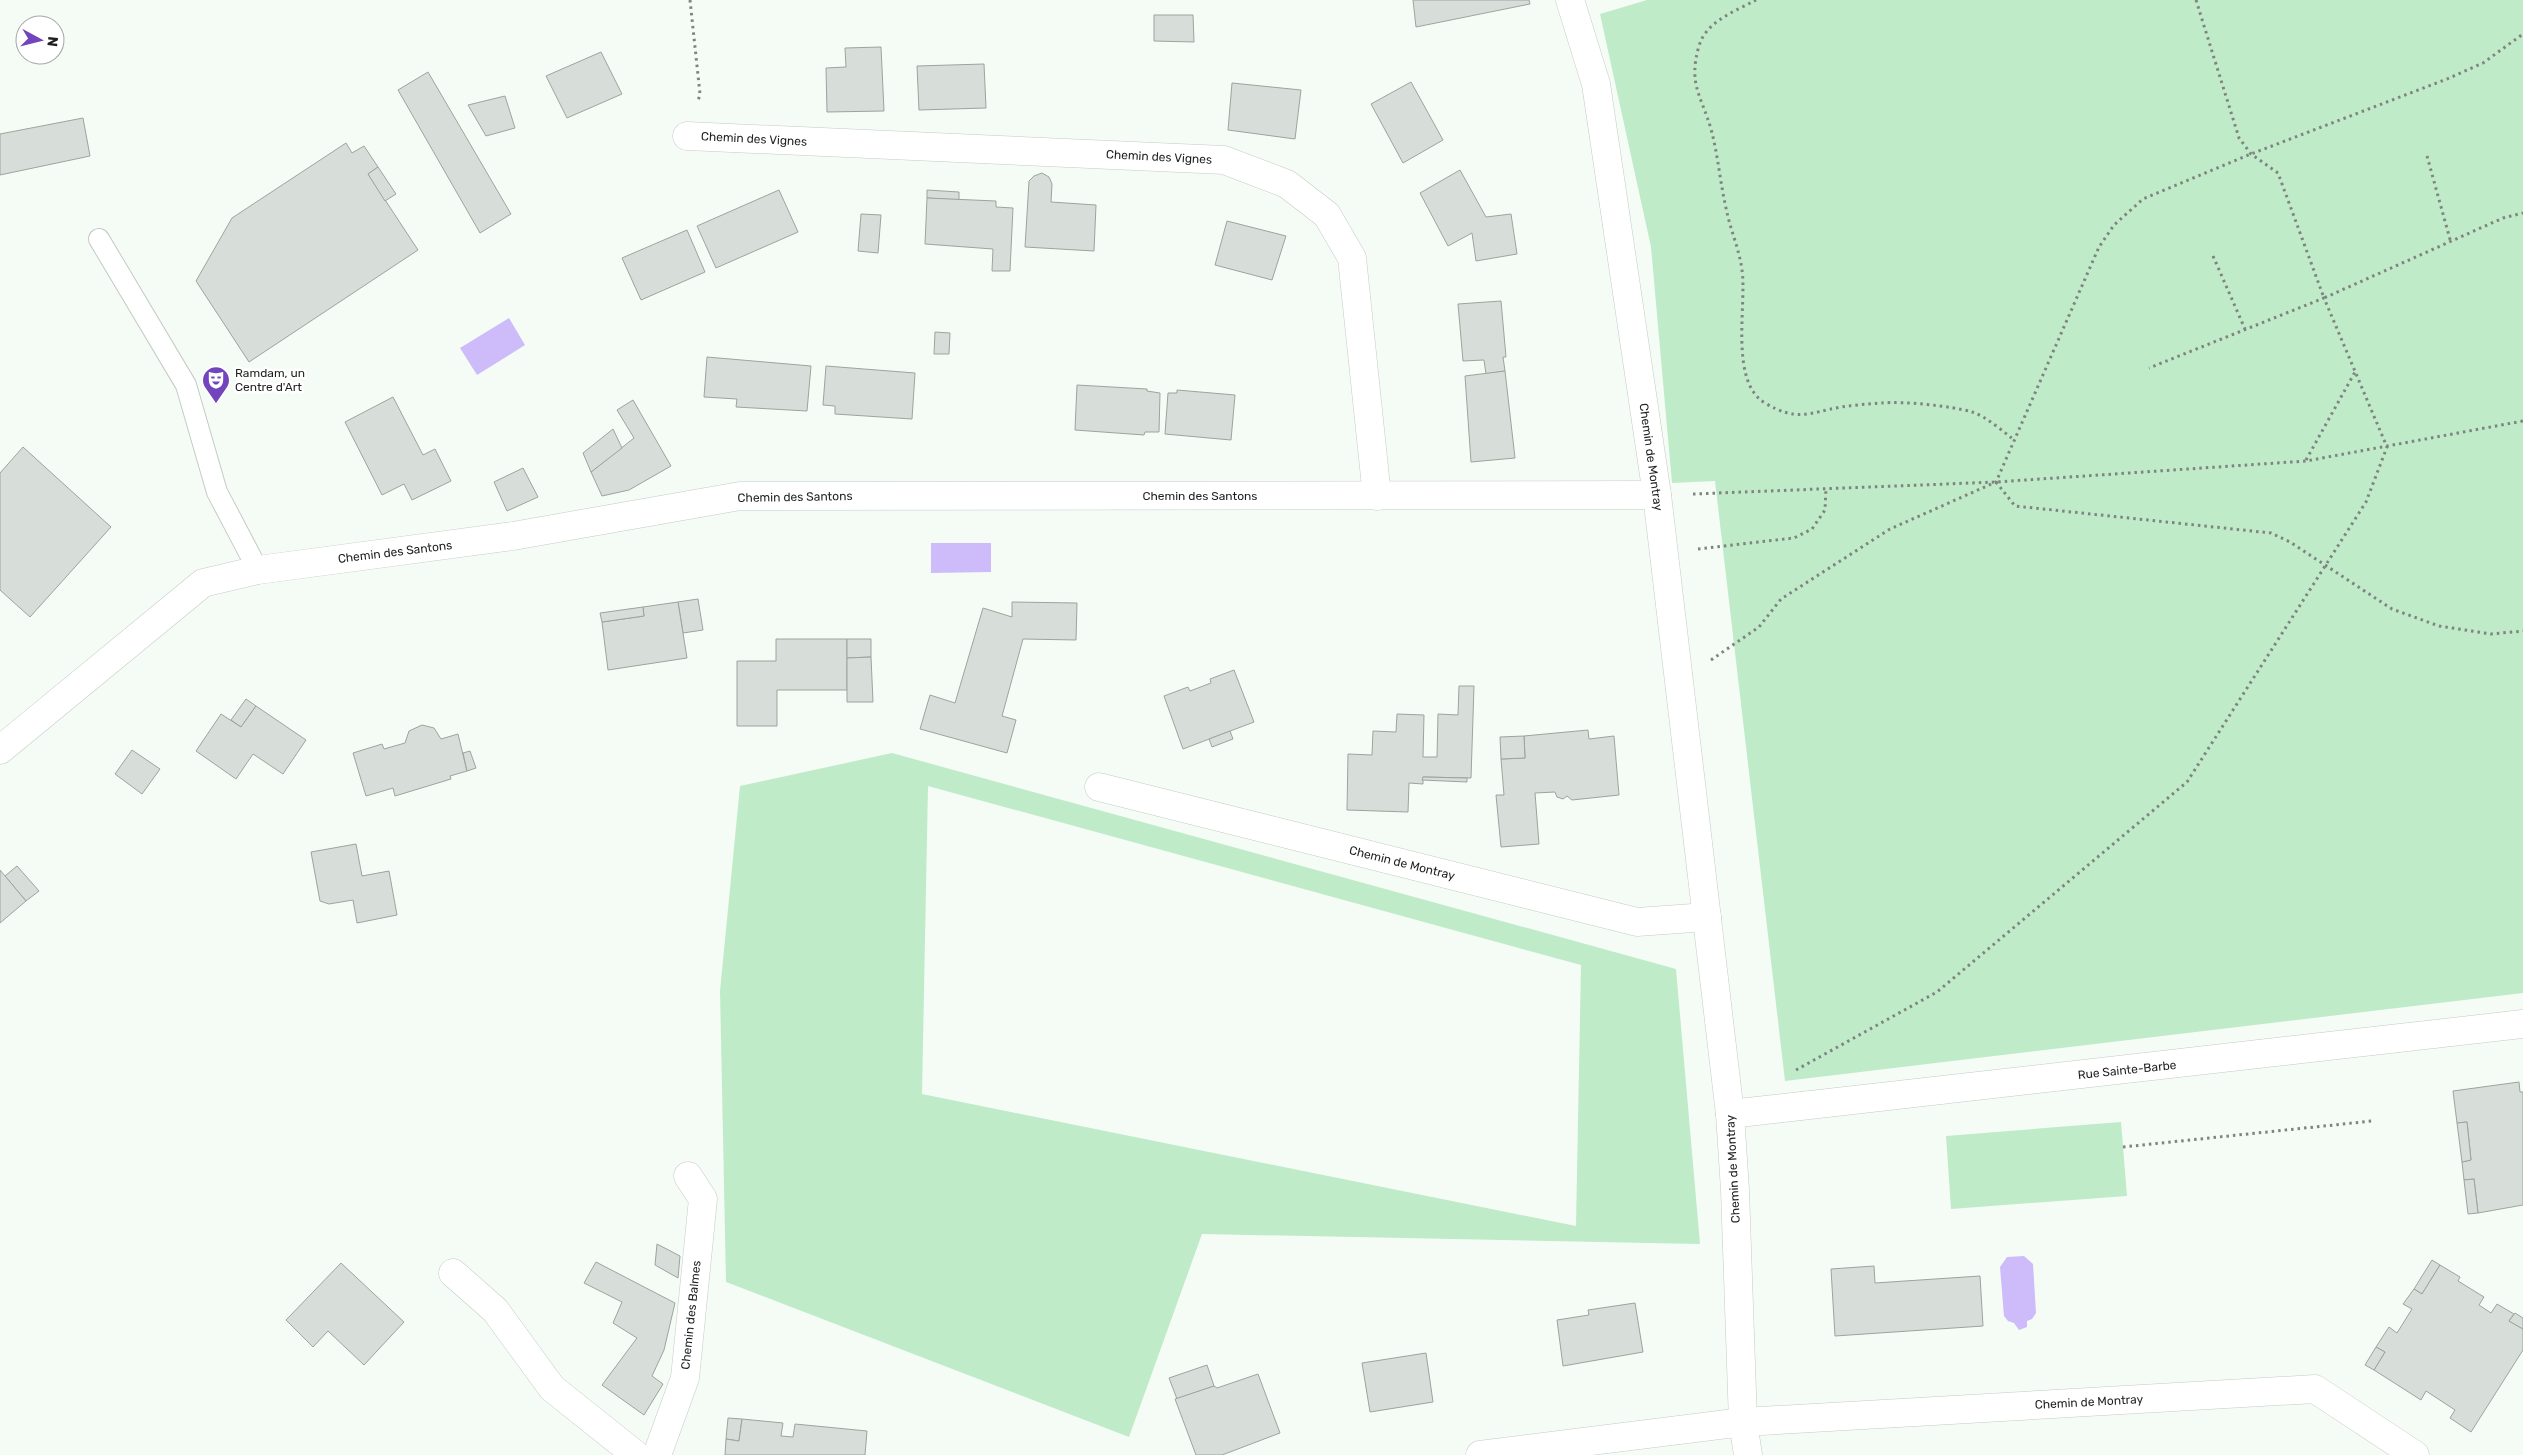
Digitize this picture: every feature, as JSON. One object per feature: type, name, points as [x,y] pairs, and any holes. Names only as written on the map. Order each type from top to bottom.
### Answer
[{"type":"street","name":"Chemin de Montray","points":[[1570,0],[1596,84],[1657,494],[1730,1114],[1735,1190],[1743,1422],[1748,1455]]},
{"type":"street","name":"Chemin des Vignes","points":[[687,136],[1224,160],[1287,184],[1327,215],[1352,258],[1377,496]]},
{"type":"street","name":"Chemin des Santons","points":[[0,750],[203,583],[258,570],[513,536],[740,496],[1657,494]]},
{"type":"street","name":"Chemin de Montray","points":[[1099,787],[1637,922],[1707,918]]},
{"type":"street","name":"Rue Sainte-Barbe","points":[[1730,1114],[2523,1024]]},
{"type":"street","name":"Chemin des Balmes","points":[[657,1455],[685,1378],[703,1199],[688,1176]]},
{"type":"street","points":[[453,1273],[495,1310],[552,1388],[636,1455]]},
{"type":"street","name":"Chemin de Montray","points":[[1480,1455],[1743,1422],[2315,1389],[2415,1455]]},
{"type":"lane","points":[[99,239],[186,385],[217,492],[258,570]]},
{"type":"path","points":[[687,136],[700,94],[690,0]]},
{"type":"path","points":[[1756,0],[1714,23],[1699,44],[1693,76],[1698,98],[1710,128],[1726,209],[1738,248],[1742,272],[1743,359],[1751,389],[1762,402],[1791,414],[1806,416],[1840,408],[1885,402],[1965,411],[1990,422],[2013,439]]},
{"type":"path","points":[[1784,1109],[1793,1071],[1938,992],[2187,782],[2366,502],[2386,447],[2324,298],[2278,173],[2251,154],[2239,138],[2196,0]]},
{"type":"path","points":[[1679,681],[1759,627],[1781,599],[1890,529],[1996,482],[2013,439],[2099,247],[2114,225],[2143,199],[2251,154],[2447,79],[2483,63],[2523,34]]},
{"type":"path","points":[[2427,156],[2451,243]]},
{"type":"path","points":[[2149,368],[2324,298],[2451,243],[2503,218],[2523,213]]},
{"type":"path","points":[[2213,256],[2245,329]]},
{"type":"path","points":[[2306,461],[2355,372]]},
{"type":"path","points":[[1657,494],[1996,482],[2306,461],[2523,421]]},
{"type":"path","points":[[1996,482],[2015,506],[2271,533],[2290,542],[2392,608],[2439,626],[2491,634],[2523,632]]},
{"type":"path","points":[[1664,554],[1794,538],[1812,529],[1825,510],[1826,488]]},
{"type":"path","points":[[2123,1147],[2372,1121]]},
{"type":"green space","points":[[1647,0],[2523,0],[2523,993],[1785,1081],[1715,481],[1672,483],[1651,247],[1600,14]]},
{"type":"green space","points":[[892,753],[1676,969],[1700,1244],[1202,1234],[1129,1437],[726,1282],[720,991],[740,786]],"holes":[[[928,786],[1581,965],[1576,1226],[922,1094]]]},
{"type":"green space","points":[[2121,1122],[2127,1196],[1951,1209],[1946,1136]]},
{"type":"shaded area","points":[[509,318],[525,345],[477,375],[460,348]]},
{"type":"shaded area","points":[[931,543],[991,543],[991,572],[931,573]]},
{"type":"shaded area","points":[[2024,1256],[2033,1264],[2036,1313],[2032,1319],[2027,1321],[2027,1327],[2019,1330],[2014,1323],[2008,1321],[2004,1316],[2000,1267],[2007,1257]]},
{"type":"building","points":[[1413,0],[1529,0],[1530,4],[1416,27]]},
{"type":"building","points":[[1154,15],[1193,15],[1194,42],[1154,41]]},
{"type":"building","points":[[881,47],[884,111],[827,112],[826,68],[846,67],[845,48]]},
{"type":"building","points":[[601,52],[622,94],[567,118],[546,76]]},
{"type":"building","points":[[984,64],[986,108],[919,110],[917,66]]},
{"type":"building","points":[[428,72],[511,214],[480,233],[398,90]]},
{"type":"building","points":[[1411,82],[1443,140],[1403,163],[1371,104]]},
{"type":"building","points":[[1232,83],[1301,90],[1295,139],[1228,130]]},
{"type":"building","points":[[505,96],[515,128],[486,136],[468,105]]},
{"type":"building","points":[[83,118],[90,156],[0,175],[0,134]]},
{"type":"building","points":[[346,143],[352,153],[364,146],[378,167],[368,174],[418,250],[249,362],[196,281],[232,218]]},
{"type":"building","points":[[378,167],[396,194],[385,201],[368,174]]},
{"type":"building","points":[[1460,170],[1486,217],[1511,214],[1517,254],[1476,261],[1472,233],[1448,246],[1420,193]]},
{"type":"building","points":[[1042,173],[1049,177],[1052,184],[1051,202],[1096,205],[1094,251],[1025,247],[1029,181],[1034,176]]},
{"type":"building","points":[[779,190],[798,232],[716,268],[697,226]]},
{"type":"building","points":[[927,190],[959,192],[959,200],[927,198]]},
{"type":"building","points":[[927,198],[996,201],[996,207],[1013,208],[1010,271],[992,271],[993,249],[925,244]]},
{"type":"building","points":[[861,214],[881,215],[878,253],[858,251]]},
{"type":"building","points":[[1227,221],[1286,236],[1272,280],[1215,265]]},
{"type":"building","points":[[687,230],[705,272],[641,300],[622,258]]},
{"type":"building","points":[[1501,301],[1506,357],[1503,357],[1505,371],[1486,374],[1484,360],[1463,361],[1458,304]]},
{"type":"building","points":[[935,332],[950,333],[949,354],[934,354]]},
{"type":"building","points":[[707,357],[811,366],[807,411],[736,407],[737,399],[704,397]]},
{"type":"building","points":[[826,366],[915,373],[912,419],[835,414],[835,406],[823,405]]},
{"type":"building","points":[[1505,371],[1515,458],[1471,462],[1465,376]]},
{"type":"building","points":[[1077,385],[1147,389],[1147,391],[1160,393],[1159,432],[1145,432],[1144,435],[1075,430]]},
{"type":"building","points":[[1177,390],[1235,395],[1231,440],[1165,434],[1168,393],[1177,393]]},
{"type":"building","points":[[393,397],[423,455],[435,449],[451,481],[412,500],[404,484],[382,495],[345,422]]},
{"type":"building","points":[[633,400],[671,466],[629,490],[602,496],[591,472],[634,438],[617,410]]},
{"type":"building","points":[[613,429],[622,448],[591,472],[583,453]]},
{"type":"building","points":[[23,447],[111,527],[30,617],[0,590],[0,473]]},
{"type":"building","points":[[523,468],[538,497],[507,511],[494,482]]},
{"type":"building","points":[[698,599],[703,630],[683,633],[678,602]]},
{"type":"building","points":[[678,602],[687,658],[608,670],[602,622],[644,616],[643,607]]},
{"type":"building","points":[[1012,602],[1077,603],[1076,640],[1023,639],[1002,716],[1016,720],[1007,753],[920,729],[930,695],[955,703],[983,608],[1012,617]]},
{"type":"building","points":[[643,607],[644,616],[602,622],[600,613]]},
{"type":"building","points":[[776,639],[847,639],[847,690],[777,690],[777,726],[737,726],[737,661],[776,661]]},
{"type":"building","points":[[847,639],[871,639],[871,657],[847,658]]},
{"type":"building","points":[[871,657],[873,702],[847,702],[847,658]]},
{"type":"building","points":[[1234,670],[1254,722],[1183,749],[1164,696],[1188,687],[1190,691],[1211,683],[1210,679]]},
{"type":"building","points":[[1459,686],[1474,686],[1471,778],[1423,777],[1423,784],[1409,783],[1408,812],[1347,810],[1348,754],[1372,755],[1373,731],[1396,732],[1397,714],[1424,715],[1423,757],[1437,757],[1438,714],[1458,715]]},
{"type":"building","points":[[246,699],[256,706],[241,727],[231,720]]},
{"type":"building","points":[[256,706],[306,740],[283,774],[253,754],[236,779],[196,751],[221,714],[241,727]]},
{"type":"building","points":[[422,725],[434,728],[441,739],[458,734],[467,771],[450,776],[451,779],[395,796],[393,788],[366,796],[353,753],[382,744],[384,749],[405,743],[409,731]]},
{"type":"building","points":[[1588,730],[1589,739],[1614,736],[1619,795],[1572,800],[1567,796],[1563,799],[1557,797],[1555,792],[1535,793],[1539,844],[1501,847],[1496,795],[1504,795],[1501,759],[1525,758],[1524,736]]},
{"type":"building","points":[[1230,731],[1233,739],[1212,747],[1209,739]]},
{"type":"building","points":[[1524,736],[1525,758],[1501,759],[1500,737]]},
{"type":"building","points":[[132,750],[160,769],[142,794],[115,774]]},
{"type":"building","points":[[470,751],[476,768],[467,771],[463,753]]},
{"type":"building","points":[[1423,777],[1467,778],[1467,782],[1422,780]]},
{"type":"building","points":[[356,844],[362,876],[389,871],[397,915],[357,923],[353,900],[329,904],[320,901],[311,852]]},
{"type":"building","points":[[17,866],[39,891],[26,901],[5,876]]},
{"type":"building","points":[[0,870],[26,901],[0,923]]},
{"type":"building","points":[[2519,1082],[2520,1092],[2523,1092],[2523,1205],[2478,1213],[2474,1179],[2464,1180],[2462,1162],[2471,1160],[2467,1122],[2457,1123],[2453,1091]]},
{"type":"building","points":[[2467,1122],[2471,1160],[2462,1162],[2457,1123]]},
{"type":"building","points":[[2474,1179],[2478,1213],[2468,1214],[2464,1180]]},
{"type":"building","points":[[657,1244],[680,1256],[678,1278],[655,1265]]},
{"type":"building","points":[[2432,1260],[2440,1265],[2422,1294],[2414,1289]]},
{"type":"building","points":[[596,1262],[675,1303],[664,1350],[652,1376],[663,1384],[644,1415],[602,1385],[637,1338],[613,1323],[622,1302],[584,1283]]},
{"type":"building","points":[[341,1263],[404,1322],[364,1365],[328,1331],[313,1347],[286,1320]]},
{"type":"building","points":[[2440,1265],[2460,1277],[2458,1281],[2484,1297],[2479,1305],[2491,1313],[2497,1304],[2514,1314],[2509,1321],[2523,1329],[2523,1350],[2471,1432],[2450,1418],[2455,1410],[2426,1391],[2421,1400],[2374,1370],[2385,1352],[2376,1347],[2389,1327],[2397,1333],[2412,1309],[2403,1304],[2414,1289],[2422,1294]]},
{"type":"building","points":[[1874,1266],[1875,1283],[1980,1276],[1983,1326],[1835,1336],[1831,1269]]},
{"type":"building","points":[[1635,1303],[1643,1352],[1563,1366],[1557,1320],[1589,1315],[1588,1310]]},
{"type":"building","points":[[2515,1313],[2523,1318],[2523,1329],[2509,1321]]},
{"type":"building","points":[[2376,1347],[2385,1352],[2374,1370],[2365,1365]]},
{"type":"building","points":[[1426,1353],[1433,1402],[1370,1412],[1362,1363]]},
{"type":"building","points":[[1207,1365],[1214,1386],[1177,1399],[1169,1378]]},
{"type":"building","points":[[1258,1374],[1280,1433],[1222,1455],[1196,1455],[1175,1399],[1214,1386],[1217,1388]]},
{"type":"building","points":[[728,1418],[742,1419],[739,1441],[726,1439]]},
{"type":"building","points":[[742,1419],[783,1423],[781,1436],[793,1437],[795,1424],[867,1431],[865,1455],[725,1455],[726,1439],[739,1441]]},
{"type":"place","name":"Ramdam, un Centre d'Art","points":[[216,404]]}]
